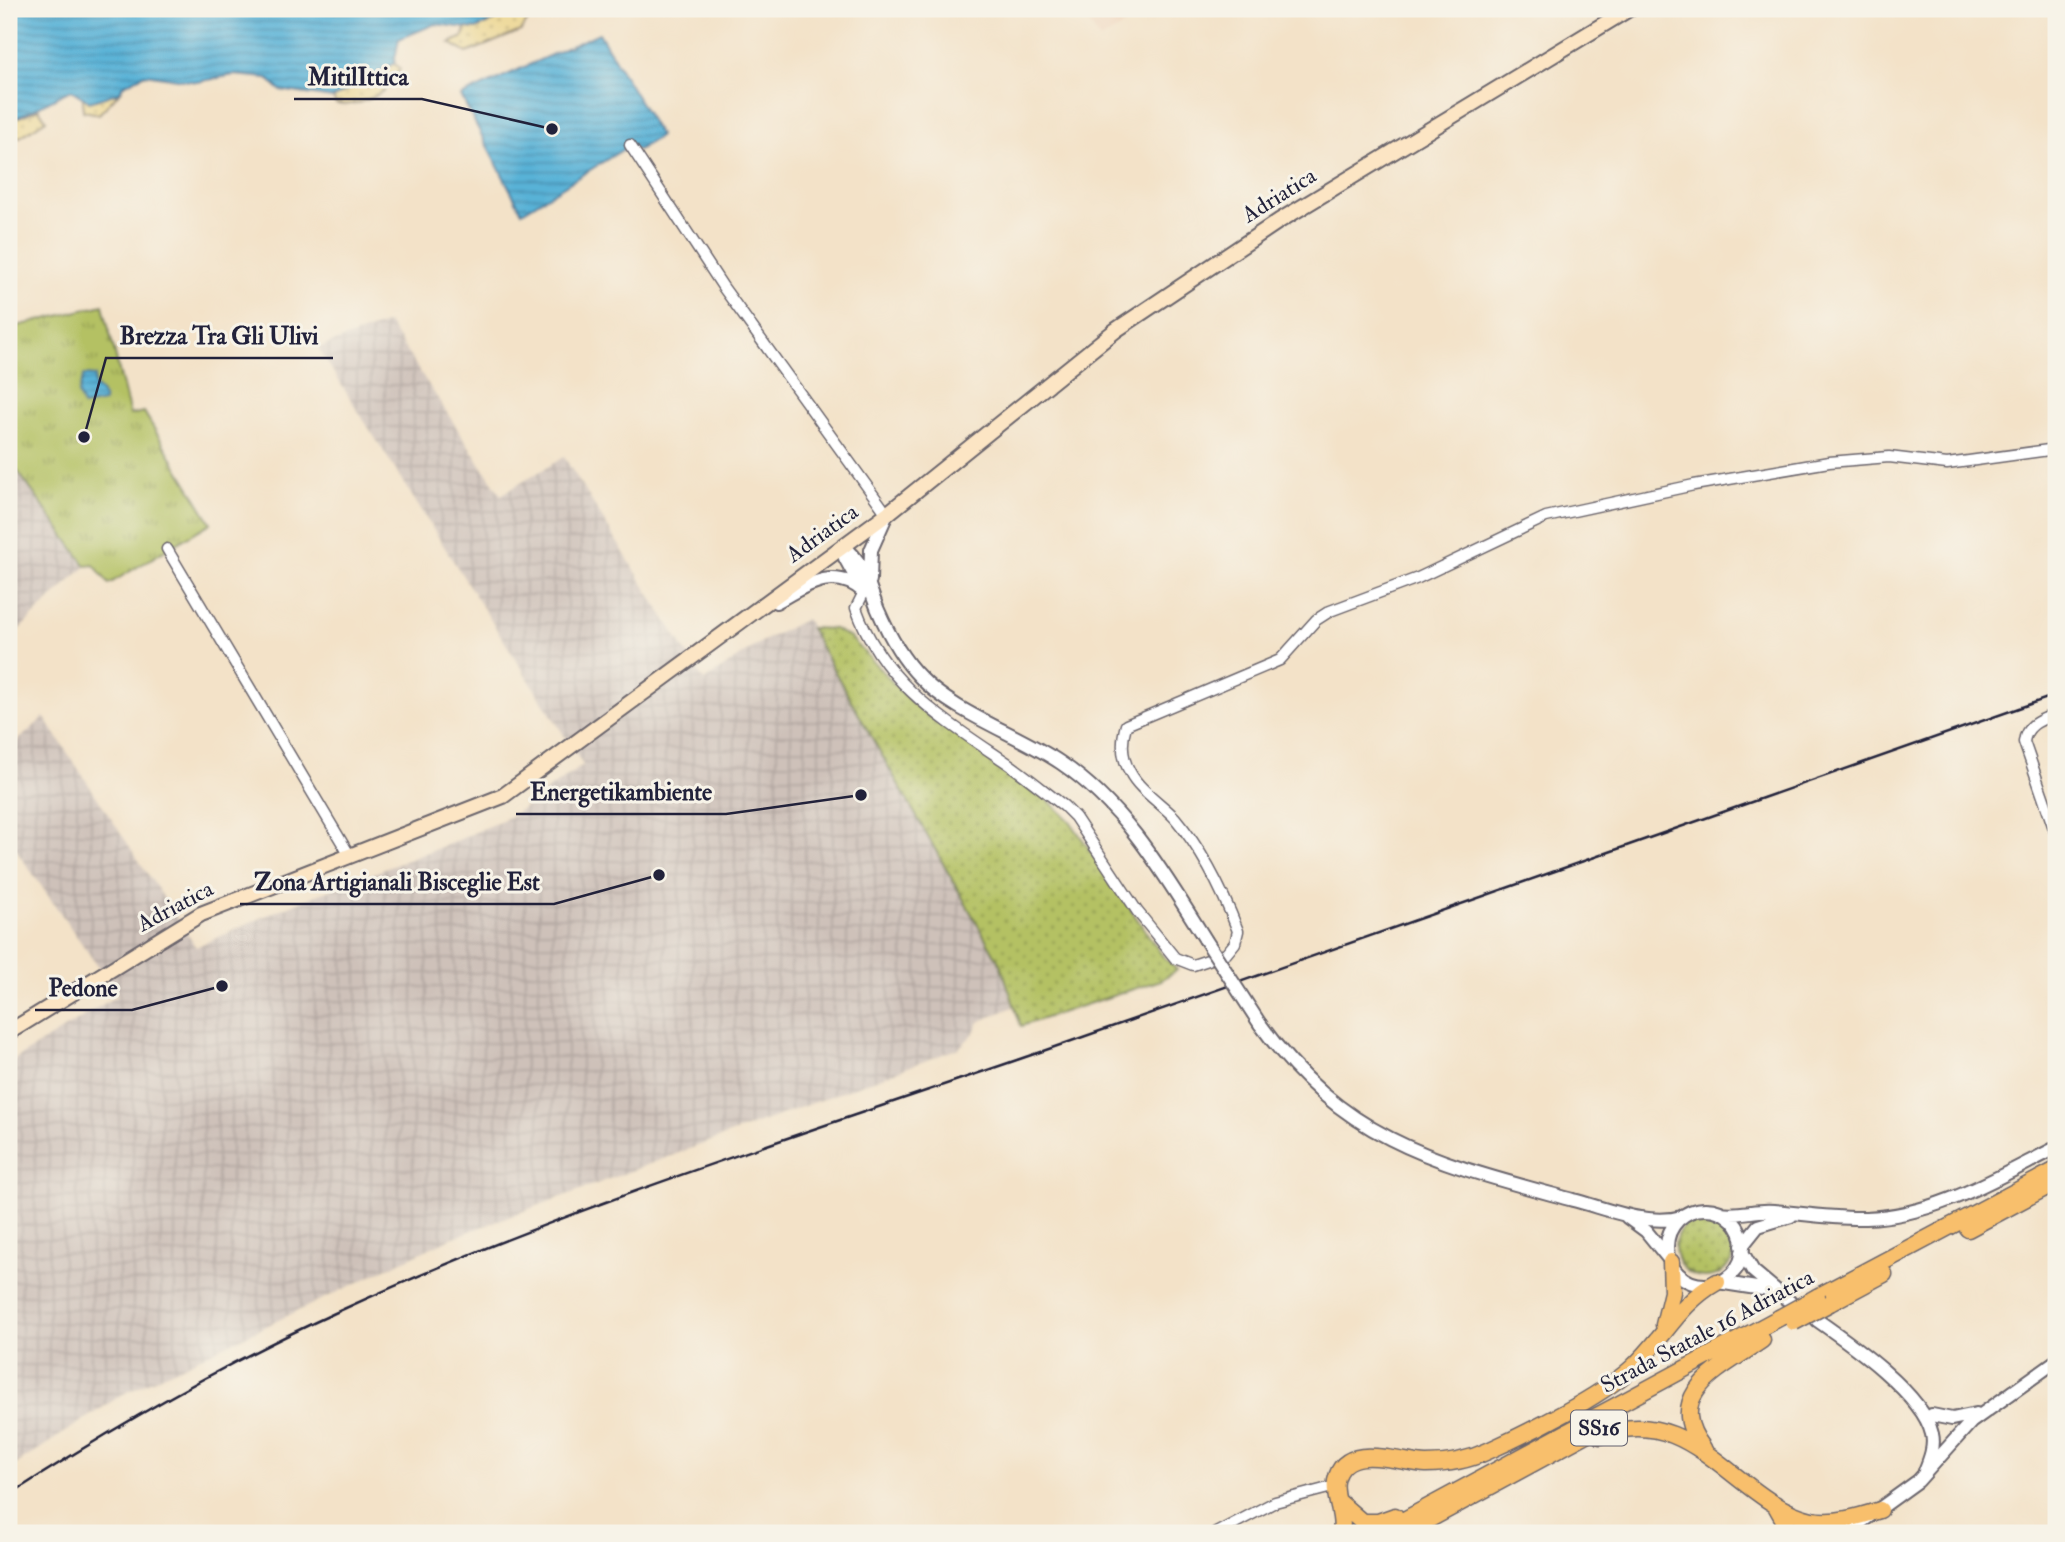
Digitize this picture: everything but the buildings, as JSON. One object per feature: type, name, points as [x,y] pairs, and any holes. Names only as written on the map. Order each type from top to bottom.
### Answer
[{"type":"highway","name":"Strada Statale 16 Adriatica","points":[[1380,1533],[1787,1320],[2056,1170]]},
{"type":"highway","name":"Strada Statale 16 Adriatica","points":[[1824,1300],[2056,1182]]},
{"type":"highway","points":[[2006,1209],[2056,1192]]},
{"type":"highway","name":"SS16","points":[[1658,1340],[1671,1299],[1671,1262]]},
{"type":"highway","name":"SS16","points":[[1493,1473],[1378,1522],[1358,1521],[1337,1494],[1342,1468],[1363,1457],[1436,1463],[1459,1461],[1487,1452],[1612,1384],[1637,1363],[1689,1300],[1717,1282]]},
{"type":"highway","name":"Strada Statale 16 Adriatica","points":[[1404,1533],[1762,1340],[1787,1320]]},
{"type":"highway","name":"SS16","points":[[1706,1453],[1688,1422],[1693,1394],[1704,1381],[1762,1340]]},
{"type":"highway","name":"SS16","points":[[1524,1469],[1604,1434],[1629,1428],[1667,1433],[1706,1453],[1814,1533]]},
{"type":"highway","points":[[1337,1494],[1341,1533]]},
{"type":"highway","points":[[1777,1508],[1788,1533]]},
{"type":"highway","name":"SS16","points":[[1800,1525],[1837,1521],[1880,1510]]},
{"type":"main road","name":"Adriatica","points":[[9,1032],[201,914],[503,796],[887,514],[1116,330],[1279,221],[1629,9]]},
{"type":"street","points":[[630,145],[723,287],[887,514],[872,550],[867,588],[856,608],[863,628],[901,683],[918,701],[1007,763],[1075,817],[1137,911],[1175,958],[1194,965],[1226,954],[1238,931],[1192,841],[1174,818],[1131,776],[1124,759],[1122,738],[1126,725],[1280,660],[1316,620],[1330,611],[1418,578],[1546,517],[1694,485],[1829,462],[1889,457],[1947,464],[2056,449]]},
{"type":"street","points":[[843,546],[846,561],[867,588],[904,657],[927,684],[1062,764],[1116,810],[1142,842],[1260,1024],[1289,1061],[1316,1089],[1350,1116],[1387,1139],[1452,1167],[1614,1211],[1658,1220],[1682,1217],[1701,1209],[1742,1215],[1772,1210],[1794,1215],[1865,1218],[1919,1210],[1964,1193],[2056,1148]]},
{"type":"street","points":[[167,549],[349,856]]},
{"type":"street","points":[[744,619],[821,579],[841,578],[867,588]]},
{"type":"street","points":[[863,628],[878,609]]},
{"type":"street","points":[[2056,714],[2028,728],[2024,742],[2056,834]]},
{"type":"street","points":[[1614,1211],[1643,1228],[1679,1274],[1692,1282],[1751,1285],[1774,1291]]},
{"type":"street","points":[[1721,1213],[1737,1226],[1742,1249],[1751,1270],[1790,1302]]},
{"type":"street","points":[[1717,1282],[1734,1270],[1742,1249],[1758,1226],[1794,1215]]},
{"type":"street","points":[[1671,1262],[1669,1236],[1682,1217]]},
{"type":"street","points":[[1817,1320],[1875,1364],[1947,1430],[1950,1444]]},
{"type":"street","points":[[1846,1533],[1922,1477],[1950,1444],[1986,1410],[2056,1360]]},
{"type":"street","points":[[1926,1412],[1955,1419],[1986,1410]]},
{"type":"street","points":[[1922,1477],[1932,1450],[1932,1430],[1926,1412]]},
{"type":"street","points":[[1932,1430],[1950,1444]]},
{"type":"street","points":[[1216,1533],[1275,1502],[1337,1494]]},
{"type":"shaded area","points":[[1080,9],[1151,9],[1100,40]]},
{"type":"shaded area","points":[[388,323],[501,495],[564,457],[704,681],[761,642],[806,619],[1001,966],[1013,1007],[979,1022],[973,1034],[959,1048],[449,1239],[123,1394],[9,1469],[9,1063],[118,995],[9,840],[9,749],[44,717],[196,947],[281,909],[454,842],[513,815],[583,765],[318,348]]},
{"type":"shaded area","points":[[9,459],[86,566],[9,639]]},
{"type":"green space","points":[[103,305],[130,415],[144,412],[211,523],[109,584],[94,565],[86,566],[9,459],[9,328]]},
{"type":"green space","points":[[810,628],[834,629],[851,638],[913,704],[1047,799],[1070,821],[1162,955],[1177,970],[1161,980],[1021,1026],[1001,966]]},
{"type":"green space","points":[[1705,1217],[1722,1222],[1730,1230],[1735,1247],[1730,1264],[1722,1272],[1705,1277],[1688,1272],[1680,1264],[1675,1247],[1680,1230],[1688,1222]]},
{"type":"sand","points":[[517,9],[535,10],[521,31],[467,53],[450,43],[463,37],[465,28],[476,29]]},
{"type":"sand","points":[[394,63],[400,69],[382,92],[364,101],[336,104],[333,98]]},
{"type":"sand","points":[[120,92],[99,114],[83,111],[83,96],[91,101]]},
{"type":"sand","points":[[39,109],[46,120],[20,137],[9,135],[9,121]]},
{"type":"water","points":[[9,9],[517,9],[476,29],[435,24],[399,39],[394,63],[333,98],[280,90],[267,78],[234,75],[197,82],[145,74],[123,85],[120,92],[90,102],[71,90],[9,121]]},
{"type":"water","points":[[599,33],[660,136],[638,150],[627,147],[522,212],[461,96]]},
{"type":"water","points":[[84,375],[95,376],[94,385],[102,393],[104,402],[83,406],[78,394]]},
{"type":"railway","points":[[9,1495],[129,1421],[252,1353],[337,1312],[510,1238],[687,1173],[1043,1051],[2056,695]]},
{"type":"place","name":"MitilIttica","points":[[552,129]]},
{"type":"place","name":"Brezza Tra Gli Ulivi","points":[[84,437]]},
{"type":"place","name":"Energetikambiente","points":[[861,795]]},
{"type":"place","name":"Zona Artigianali Bisceglie Est","points":[[659,875]]},
{"type":"place","name":"Pedone","points":[[222,986]]}]
